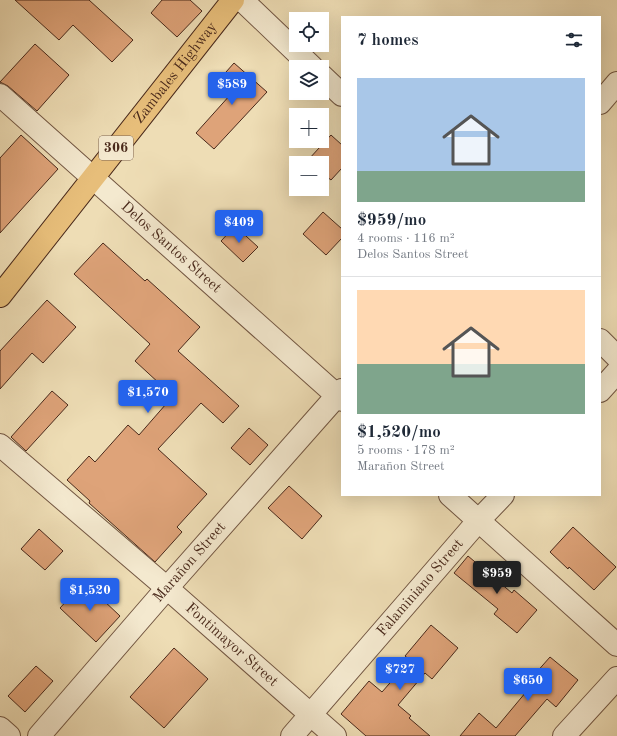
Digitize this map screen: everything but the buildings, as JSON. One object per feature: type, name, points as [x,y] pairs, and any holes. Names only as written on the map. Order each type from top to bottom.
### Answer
[{"type":"main road","name":"Zambales Highway","points":[[0,296],[233,0]]},
{"type":"street","points":[[242,0],[305,60]]},
{"type":"street","points":[[329,83],[341,94]]},
{"type":"street","points":[[601,102],[617,83]]},
{"type":"street","name":"Delos Santos Street","points":[[0,95],[340,395]]},
{"type":"street","points":[[601,341],[617,357]]},
{"type":"street","points":[[601,390],[617,372]]},
{"type":"street","name":"Marañon Street","points":[[39,736],[167,588],[340,395]]},
{"type":"street","name":"Fontimayor Street","points":[[0,445],[167,588],[335,736]]},
{"type":"street","points":[[451,496],[617,645]]},
{"type":"street","name":"Falaminiano Street","points":[[292,736],[479,520],[502,496]]},
{"type":"street","points":[[564,736],[617,678]]},
{"type":"street","points":[[0,728],[9,736]]}]
